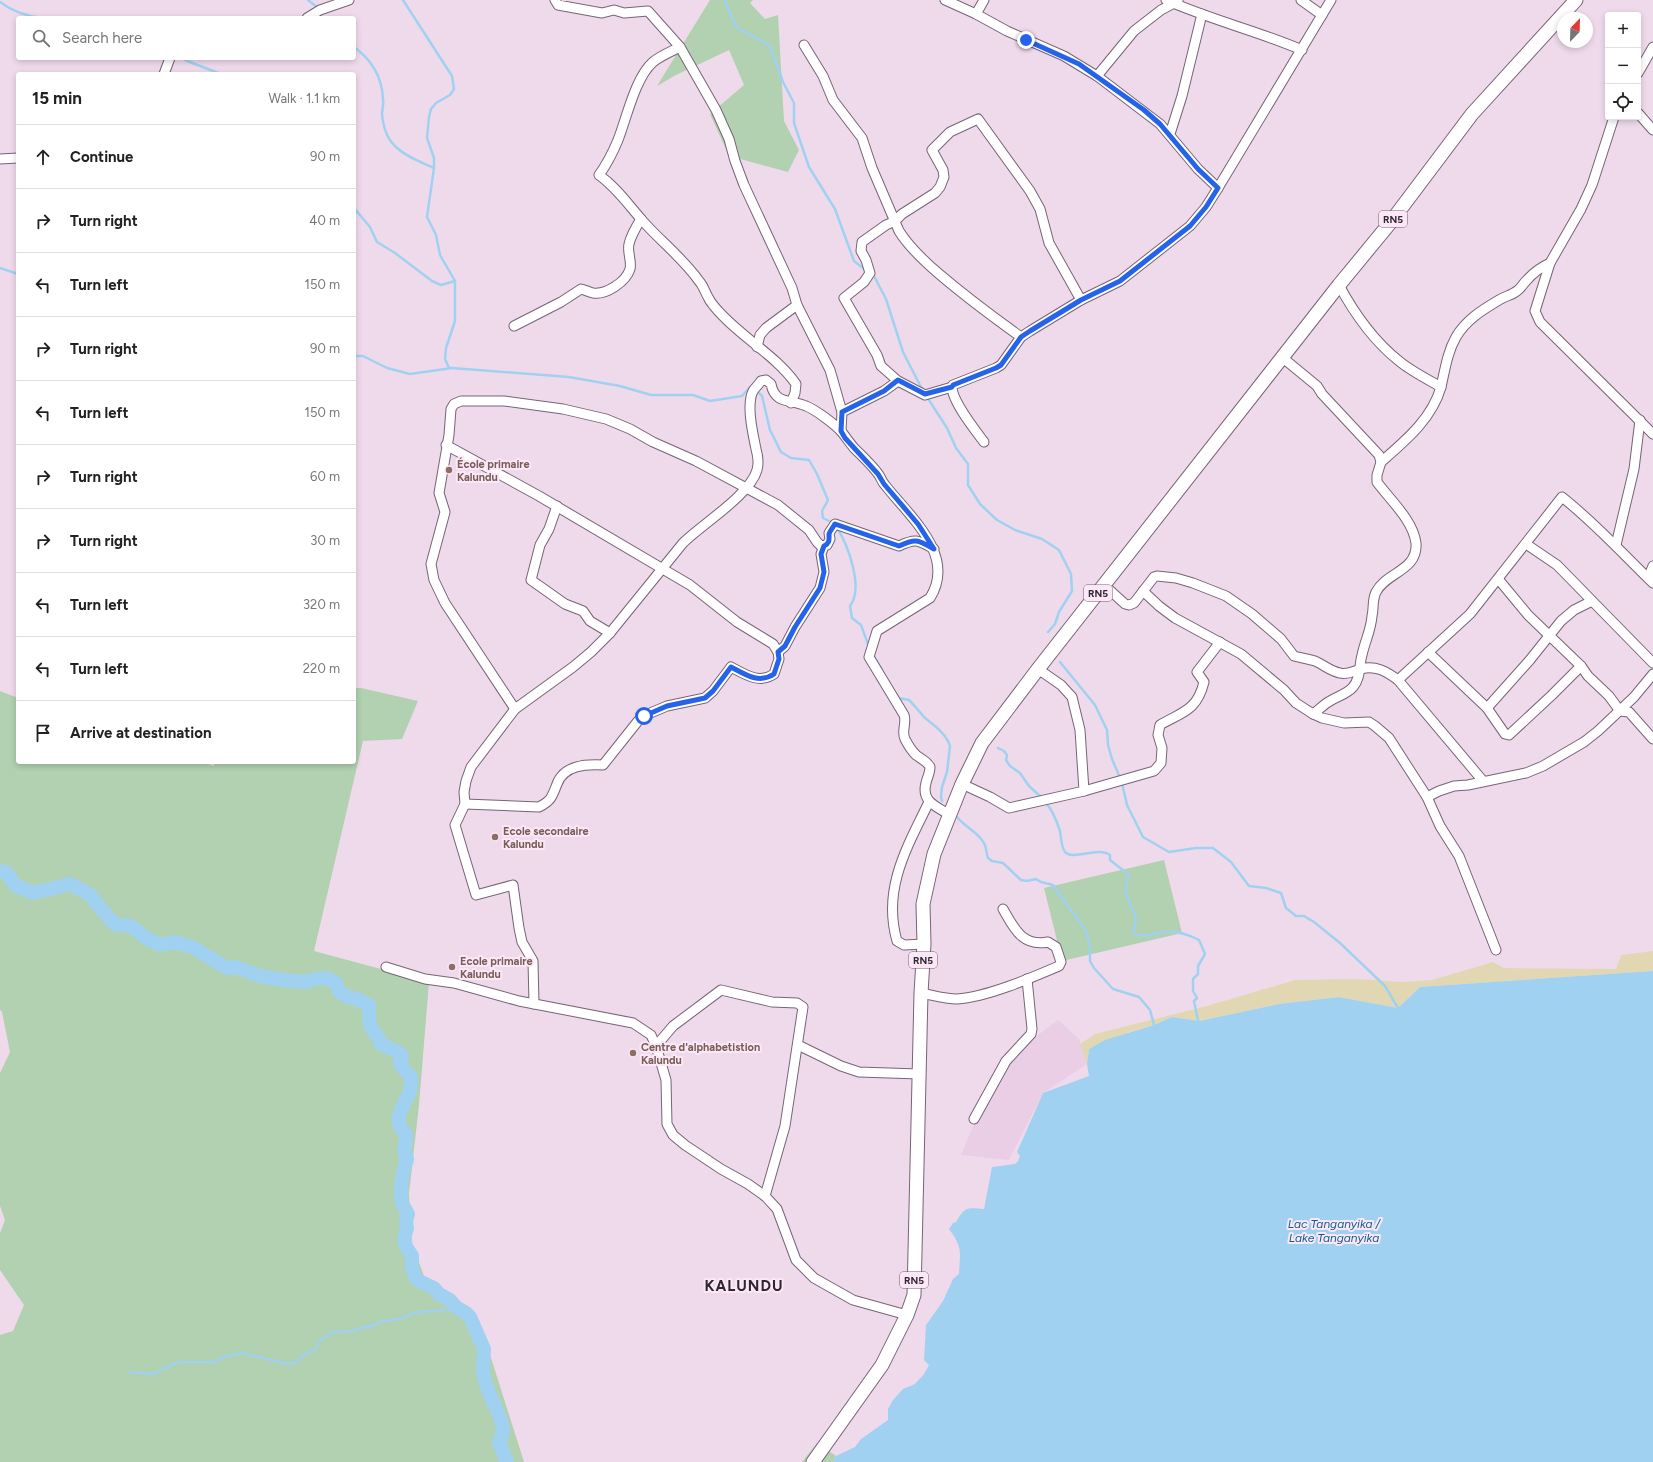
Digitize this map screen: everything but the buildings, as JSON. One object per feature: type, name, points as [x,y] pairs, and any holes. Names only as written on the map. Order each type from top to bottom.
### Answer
[{"type":"highway","name":"RN5","points":[[813,1462],[882,1365],[907,1315],[914,1296],[921,993],[924,944],[923,904],[934,854],[962,784],[982,743],[1038,669],[1339,285],[1390,223],[1472,114],[1576,0]]},
{"type":"street","points":[[310,16],[320,10],[349,0]]},
{"type":"street","points":[[555,0],[558,5],[602,13],[614,10],[624,13],[648,11],[680,47],[716,110],[728,138],[744,185],[792,288],[797,305],[830,370],[842,412],[841,431]]},
{"type":"street","points":[[945,0],[976,14],[1007,31],[1064,56],[1097,76],[1144,110],[1170,134],[1198,169],[1218,188]]},
{"type":"street","points":[[976,14],[984,0]]},
{"type":"street","points":[[1301,0],[1322,15]]},
{"type":"street","points":[[1081,300],[1049,243],[1040,210],[1030,191],[978,118],[950,132],[932,150],[943,170],[944,177],[940,187],[935,193],[862,242],[860,251],[866,260],[870,274],[864,282],[844,298],[877,355],[881,366],[898,380],[925,394],[952,387],[953,385],[1001,365],[1021,337],[1081,300],[1120,281],[1190,226],[1206,207],[1218,188],[1241,147],[1302,50],[1331,0]]},
{"type":"street","points":[[1097,76],[1134,31],[1173,1],[1202,14],[1268,36],[1302,50]]},
{"type":"street","points":[[1170,134],[1182,96],[1202,14]]},
{"type":"street","points":[[804,45],[822,76],[833,100],[862,138],[872,168],[904,239],[926,263],[964,295],[1021,337]]},
{"type":"street","points":[[680,47],[653,62],[644,74],[638,86],[618,141],[599,175],[613,187],[640,219],[672,250],[700,281],[708,299],[723,316],[757,347],[782,366],[796,384],[795,393],[791,403]]},
{"type":"street","points":[[1641,68],[1653,47]]},
{"type":"street","points":[[165,72],[169,60]]},
{"type":"street","points":[[1641,116],[1653,130]]},
{"type":"street","points":[[1613,120],[1592,185],[1581,209],[1550,263],[1535,311],[1540,322],[1653,434]]},
{"type":"street","points":[[0,159],[16,158]]},
{"type":"street","points":[[514,326],[581,290],[599,293],[618,284],[628,273],[630,268],[629,245],[640,219]]},
{"type":"street","points":[[1313,714],[1329,701],[1346,693],[1354,686],[1369,634],[1373,614],[1372,605],[1375,593],[1383,582],[1411,563],[1414,555],[1416,544],[1412,529],[1377,482],[1377,475],[1381,462],[1423,422],[1434,404],[1441,388],[1445,367],[1451,348],[1457,335],[1468,321],[1515,292],[1540,268],[1550,263]]},
{"type":"street","points":[[1339,285],[1346,298],[1371,333],[1390,354],[1408,368],[1441,388]]},
{"type":"street","points":[[757,347],[760,335],[766,328],[797,305]]},
{"type":"street","points":[[1283,358],[1317,386],[1322,394],[1376,450],[1381,462]]},
{"type":"street","points":[[534,1004],[533,961],[522,942],[513,885],[476,894],[455,825],[465,804],[464,792],[466,781],[472,767],[515,708],[573,667],[610,633],[683,543],[696,530],[732,502],[746,488],[757,470],[758,462],[751,419],[753,392],[761,381],[766,380],[771,384],[772,390],[778,398],[813,409],[841,431],[918,524],[934,549],[938,570],[938,582],[930,598],[877,631],[869,657],[906,719],[903,734],[905,739],[915,754],[930,767],[925,794],[929,802],[950,815]]},
{"type":"street","points":[[842,412],[884,391],[898,380]]},
{"type":"street","points":[[952,387],[952,393],[967,419],[984,442]]},
{"type":"street","points":[[515,708],[445,603],[434,580],[432,564],[444,512],[439,493],[451,408],[454,404],[461,401],[504,401],[563,409],[606,419],[630,429],[653,442],[696,460],[778,505],[806,527],[815,537],[817,542],[821,546],[824,546]]},
{"type":"street","points":[[1616,545],[1634,470],[1640,420]]},
{"type":"street","points":[[446,445],[557,506],[690,585],[736,622],[773,644],[778,652],[778,667],[774,674],[769,678],[757,679],[731,667],[713,691],[705,698],[667,706],[644,716],[638,721],[603,765],[581,765],[568,771],[558,781],[549,802],[539,807],[465,804]]},
{"type":"street","points":[[1398,680],[1470,614],[1562,497],[1582,513],[1616,545],[1651,581]]},
{"type":"street","points":[[557,506],[549,529],[540,545],[531,580],[552,593],[565,604],[583,611],[590,621],[610,633]]},
{"type":"street","points":[[778,652],[785,646],[799,620],[820,588],[824,572],[821,554],[824,546],[827,545],[830,539],[829,533],[835,524],[899,546],[913,540],[918,540],[934,549]]},
{"type":"street","points":[[1526,544],[1557,565],[1653,663]]},
{"type":"street","points":[[1651,581],[1653,566]]},
{"type":"street","points":[[1104,585],[1129,605],[1134,603],[1152,579],[1157,576],[1176,578],[1194,583],[1226,596],[1252,614],[1281,639],[1294,656],[1315,661],[1328,669],[1342,674],[1352,673],[1360,669],[1376,668],[1384,670],[1398,680],[1483,781]]},
{"type":"street","points":[[1498,580],[1528,615],[1581,666],[1588,676],[1609,696],[1620,710],[1629,712],[1653,739]]},
{"type":"street","points":[[1143,591],[1175,618],[1241,654],[1284,690],[1296,703],[1313,714],[1322,718],[1344,723],[1364,721],[1375,726],[1388,738],[1427,797],[1440,826],[1459,856],[1496,950]]},
{"type":"street","points":[[1487,708],[1529,661],[1549,634],[1561,621],[1574,610],[1592,601]]},
{"type":"street","points":[[962,784],[1009,808],[1084,791],[1154,771],[1161,763],[1162,748],[1158,735],[1160,725],[1186,712],[1197,700],[1204,682],[1197,672],[1220,642]]},
{"type":"street","points":[[1428,652],[1487,708],[1505,734],[1508,735],[1581,666]]},
{"type":"street","points":[[1038,669],[1061,685],[1072,697],[1080,730],[1084,791]]},
{"type":"street","points":[[1427,797],[1439,790],[1526,773],[1543,766],[1584,742],[1634,697],[1653,674]]},
{"type":"street","points":[[924,944],[904,945],[897,941],[893,916],[892,896],[895,880],[905,852],[929,802]]},
{"type":"street","points":[[921,993],[958,999],[977,995],[1027,979],[1060,964],[1056,947],[1048,942],[1040,943],[1030,941],[1019,935],[1003,910]]},
{"type":"street","points":[[386,968],[425,979],[454,983],[519,1001],[633,1023],[651,1035],[656,1046],[666,1080],[667,1124],[673,1135],[685,1145],[765,1196],[777,1209],[796,1260],[814,1278],[853,1300],[907,1315]]},
{"type":"street","points":[[974,1119],[1006,1061],[1031,1034],[1032,1029],[1027,979]]},
{"type":"street","points":[[656,1046],[673,1026],[720,990],[772,1002],[797,1003],[803,1007],[785,1126],[765,1196]]},
{"type":"street","points":[[798,1045],[841,1066],[859,1072],[919,1074]]},
{"type":"shaded area","points":[[1058,1020],[1079,1039],[1087,1064],[1043,1093],[1009,1160],[961,1155],[976,1119],[1007,1062],[1034,1038]]},
{"type":"green space","points":[[710,0],[753,0],[750,3],[765,19],[778,15],[784,121],[799,150],[788,172],[729,156],[710,114],[744,85],[729,50],[674,76],[657,86]]},
{"type":"green space","points":[[356,688],[418,701],[402,739],[363,741],[314,951],[429,982],[419,1105],[409,1194],[412,1243],[424,1276],[451,1294],[479,1320],[524,1462],[0,1462],[0,1335],[13,1331],[24,1305],[0,1270],[0,1233],[5,1220],[0,1206],[0,1073],[10,1052],[2,1012],[0,1010],[0,691],[16,697],[16,764],[208,764],[214,766],[214,764],[356,764]]},
{"type":"green space","points":[[1164,860],[1182,933],[1062,961],[1044,888]]},
{"type":"green space","points":[[817,1443],[836,1456],[833,1462],[802,1462]]},
{"type":"sand","points":[[1653,951],[1653,971],[1420,987],[1398,1008],[1339,997],[1279,1004],[1198,1021],[1172,1017],[1154,1025],[1129,1032],[1089,1049],[1087,1064],[1080,1044],[1095,1034],[1207,1006],[1295,980],[1357,979],[1404,982],[1432,980],[1493,962],[1504,968],[1616,969],[1621,955]]},
{"type":"water","name":"Lac Tanganyika / Lake Tanganyika","points":[[1653,971],[1653,1462],[833,1462],[836,1456],[855,1447],[861,1439],[888,1420],[888,1409],[893,1400],[903,1389],[915,1384],[924,1374],[929,1365],[924,1360],[926,1325],[943,1301],[953,1279],[959,1274],[960,1250],[957,1241],[949,1229],[967,1209],[984,1209],[992,1167],[1015,1164],[1018,1161],[1020,1156],[1017,1152],[1043,1093],[1089,1076],[1087,1064],[1089,1049],[1105,1040],[1154,1025],[1172,1017],[1199,1021],[1279,1004],[1339,997],[1398,1008],[1420,987]]},
{"type":"waterway","points":[[308,0],[318,8]]},
{"type":"waterway","points":[[403,0],[452,76],[454,89],[450,95],[436,103],[431,109],[427,138],[434,158],[427,217],[436,235],[440,255],[455,281],[455,321],[446,348],[445,359],[449,368]]},
{"type":"waterway","points":[[725,0],[736,27],[770,46],[783,82],[794,103],[794,123],[809,167],[835,209],[854,261],[867,271]]},
{"type":"waterway","points":[[0,2],[20,13],[31,16]]},
{"type":"waterway","points":[[356,49],[371,63],[381,83],[383,123],[390,140],[404,154],[434,168]]},
{"type":"waterway","points":[[186,60],[216,72]]},
{"type":"waterway","points":[[356,210],[370,227],[377,242],[395,253],[432,281],[441,285],[455,281]]},
{"type":"waterway","points":[[0,268],[16,273]]},
{"type":"waterway","points":[[871,274],[874,276],[886,299],[903,352],[923,391]]},
{"type":"waterway","points":[[356,356],[363,356],[387,368],[410,374],[452,368],[569,377],[620,386],[651,395],[693,395],[710,401],[742,396],[750,387],[755,389],[762,396],[770,430],[781,452],[791,458],[809,460],[817,474],[828,500],[822,511],[823,518],[833,523]]},
{"type":"waterway","points":[[927,397],[947,428],[956,448],[968,464],[968,485],[980,504],[997,520],[1015,530],[1042,539],[1059,550],[1071,574],[1072,591],[1059,612],[1055,624],[1048,632]]},
{"type":"waterway","points":[[837,528],[850,555],[855,578],[854,598],[850,606],[852,618],[861,625],[869,647]]},
{"type":"waterway","points":[[872,653],[882,670]]},
{"type":"waterway","points":[[1060,662],[1095,705],[1107,730],[1108,745],[1120,778]]},
{"type":"waterway","points":[[898,698],[909,700],[924,717],[946,737],[948,741],[950,746],[947,772],[942,787],[942,801]]},
{"type":"waterway","points":[[998,748],[1004,751],[1007,755],[1006,760],[1010,766],[1020,773],[1029,786],[1041,797]]},
{"type":"waterway","points":[[1122,783],[1127,805],[1143,837],[1169,852],[1196,848],[1213,848],[1231,862],[1249,886],[1266,888],[1281,893],[1286,908],[1296,916],[1304,916],[1314,922],[1340,943],[1385,986],[1398,1008]]},
{"type":"waterway","points":[[1046,803],[1052,812],[1060,831],[1061,842],[1065,852],[1074,855],[1092,852],[1105,853],[1110,855],[1110,860],[1129,875],[1125,891],[1136,918],[1133,933],[1145,936],[1175,932],[1199,940],[1205,954],[1198,966],[1198,974],[1193,979],[1193,991],[1197,998],[1194,1001],[1198,1021]]},
{"type":"waterway","points":[[957,817],[981,839],[986,847],[988,858],[992,861],[1003,863],[1021,880],[1027,881],[1036,879],[1053,885],[1086,931],[1090,947],[1090,961],[1094,968],[1113,989],[1139,997],[1150,1010],[1154,1025]]},
{"type":"waterway","points":[[0,871],[7,873],[15,885],[33,893],[70,884],[89,894],[114,924],[131,926],[146,938],[160,945],[175,942],[192,947],[227,968],[236,967],[260,976],[304,982],[327,978],[336,983],[339,992],[369,1005],[370,1024],[372,1029],[381,1044],[398,1052],[402,1056],[400,1064],[411,1078],[408,1096],[401,1109],[398,1121],[406,1134],[404,1153],[407,1159],[402,1180],[401,1198],[402,1204],[408,1214],[406,1221],[407,1228],[404,1239],[406,1247],[412,1256],[412,1269],[417,1280],[434,1288],[439,1294],[450,1300],[456,1307],[470,1317],[484,1349],[483,1373],[487,1388],[501,1420],[503,1432],[499,1443],[507,1462]]},
{"type":"waterway","points":[[130,1372],[153,1374],[178,1362],[215,1362],[226,1356],[243,1353],[288,1364],[297,1362],[304,1354],[315,1350],[320,1341],[332,1332],[352,1331],[384,1321],[399,1319],[418,1312],[448,1310],[456,1307]]},
{"type":"place","name":"École primaire Kalundu","points":[[449,470]]},
{"type":"place","name":"Ecole secondaire Kalundu","points":[[495,837]]},
{"type":"place","name":"Ecole primaire Kalundu","points":[[452,967]]},
{"type":"place","name":"Centre d'alphabetistion Kalundu","points":[[633,1053]]},
{"type":"district","name":"KALUNDU","points":[[744,1286]]},
{"type":"route","points":[[644,716],[667,706],[705,698],[713,691],[731,667],[757,679],[769,678],[774,674],[778,667],[778,652],[785,646],[802,614],[814,598],[823,581],[824,572],[821,554],[824,546],[827,545],[830,539],[829,533],[835,524],[899,546],[913,540],[918,540],[934,549],[918,524],[884,484],[878,474],[845,438],[841,431],[842,412],[884,391],[898,380],[925,394],[952,387],[953,385],[996,368],[1001,365],[1021,337],[1081,300],[1111,287],[1190,226],[1206,207],[1218,188],[1198,169],[1170,134],[1144,110],[1079,64],[1026,40]]}]
